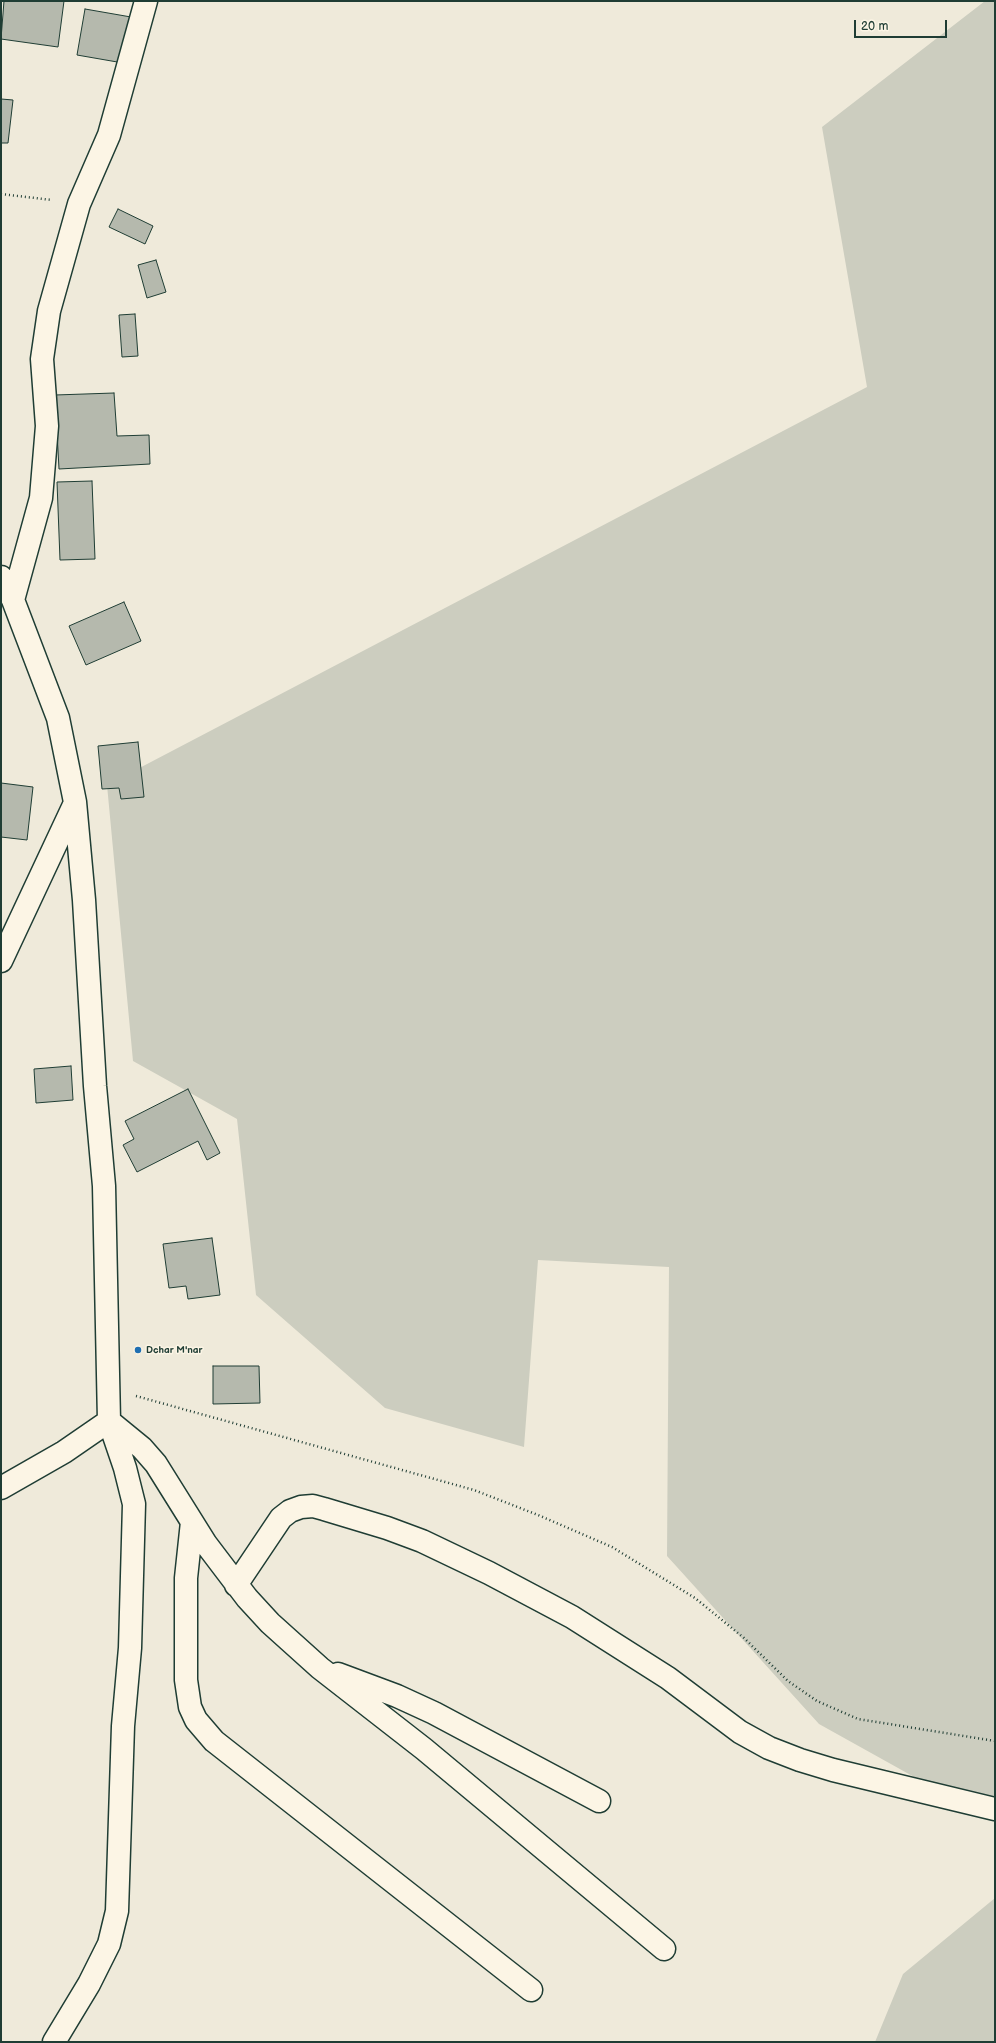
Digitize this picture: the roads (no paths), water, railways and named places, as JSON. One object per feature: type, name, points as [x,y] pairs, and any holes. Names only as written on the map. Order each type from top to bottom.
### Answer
[{"type":"street","points":[[13,600],[41,498],[47,426],[42,358],[49,311],[79,204],[109,135],[146,1]]},
{"type":"street","points":[[1,577],[13,600],[58,718],[75,802],[84,900],[95,1086],[104,1186],[109,1421],[125,1468],[134,1504],[130,1648],[123,1726],[117,1910],[109,1944],[89,1984],[54,2042]]},
{"type":"street","points":[[1,962],[75,802]]},
{"type":"street","points":[[1,1488],[64,1452],[109,1421]]},
{"type":"street","points":[[109,1421],[142,1448],[156,1464],[206,1544],[236,1585],[270,1623],[320,1668],[424,1749],[664,1949]]},
{"type":"street","points":[[236,1585],[281,1518],[290,1511],[301,1507],[313,1506],[324,1509],[387,1528],[422,1542],[489,1573],[572,1617],[668,1678],[740,1732],[769,1748],[800,1760],[833,1770],[995,1809]]},
{"type":"street","points":[[192,1522],[186,1578],[186,1680],[190,1707],[196,1720],[214,1740],[531,1990]]},
{"type":"street","points":[[320,1668],[397,1696],[599,1801]]},
{"type":"place","name":"Dchar M'nar","points":[[138,1350]]}]
